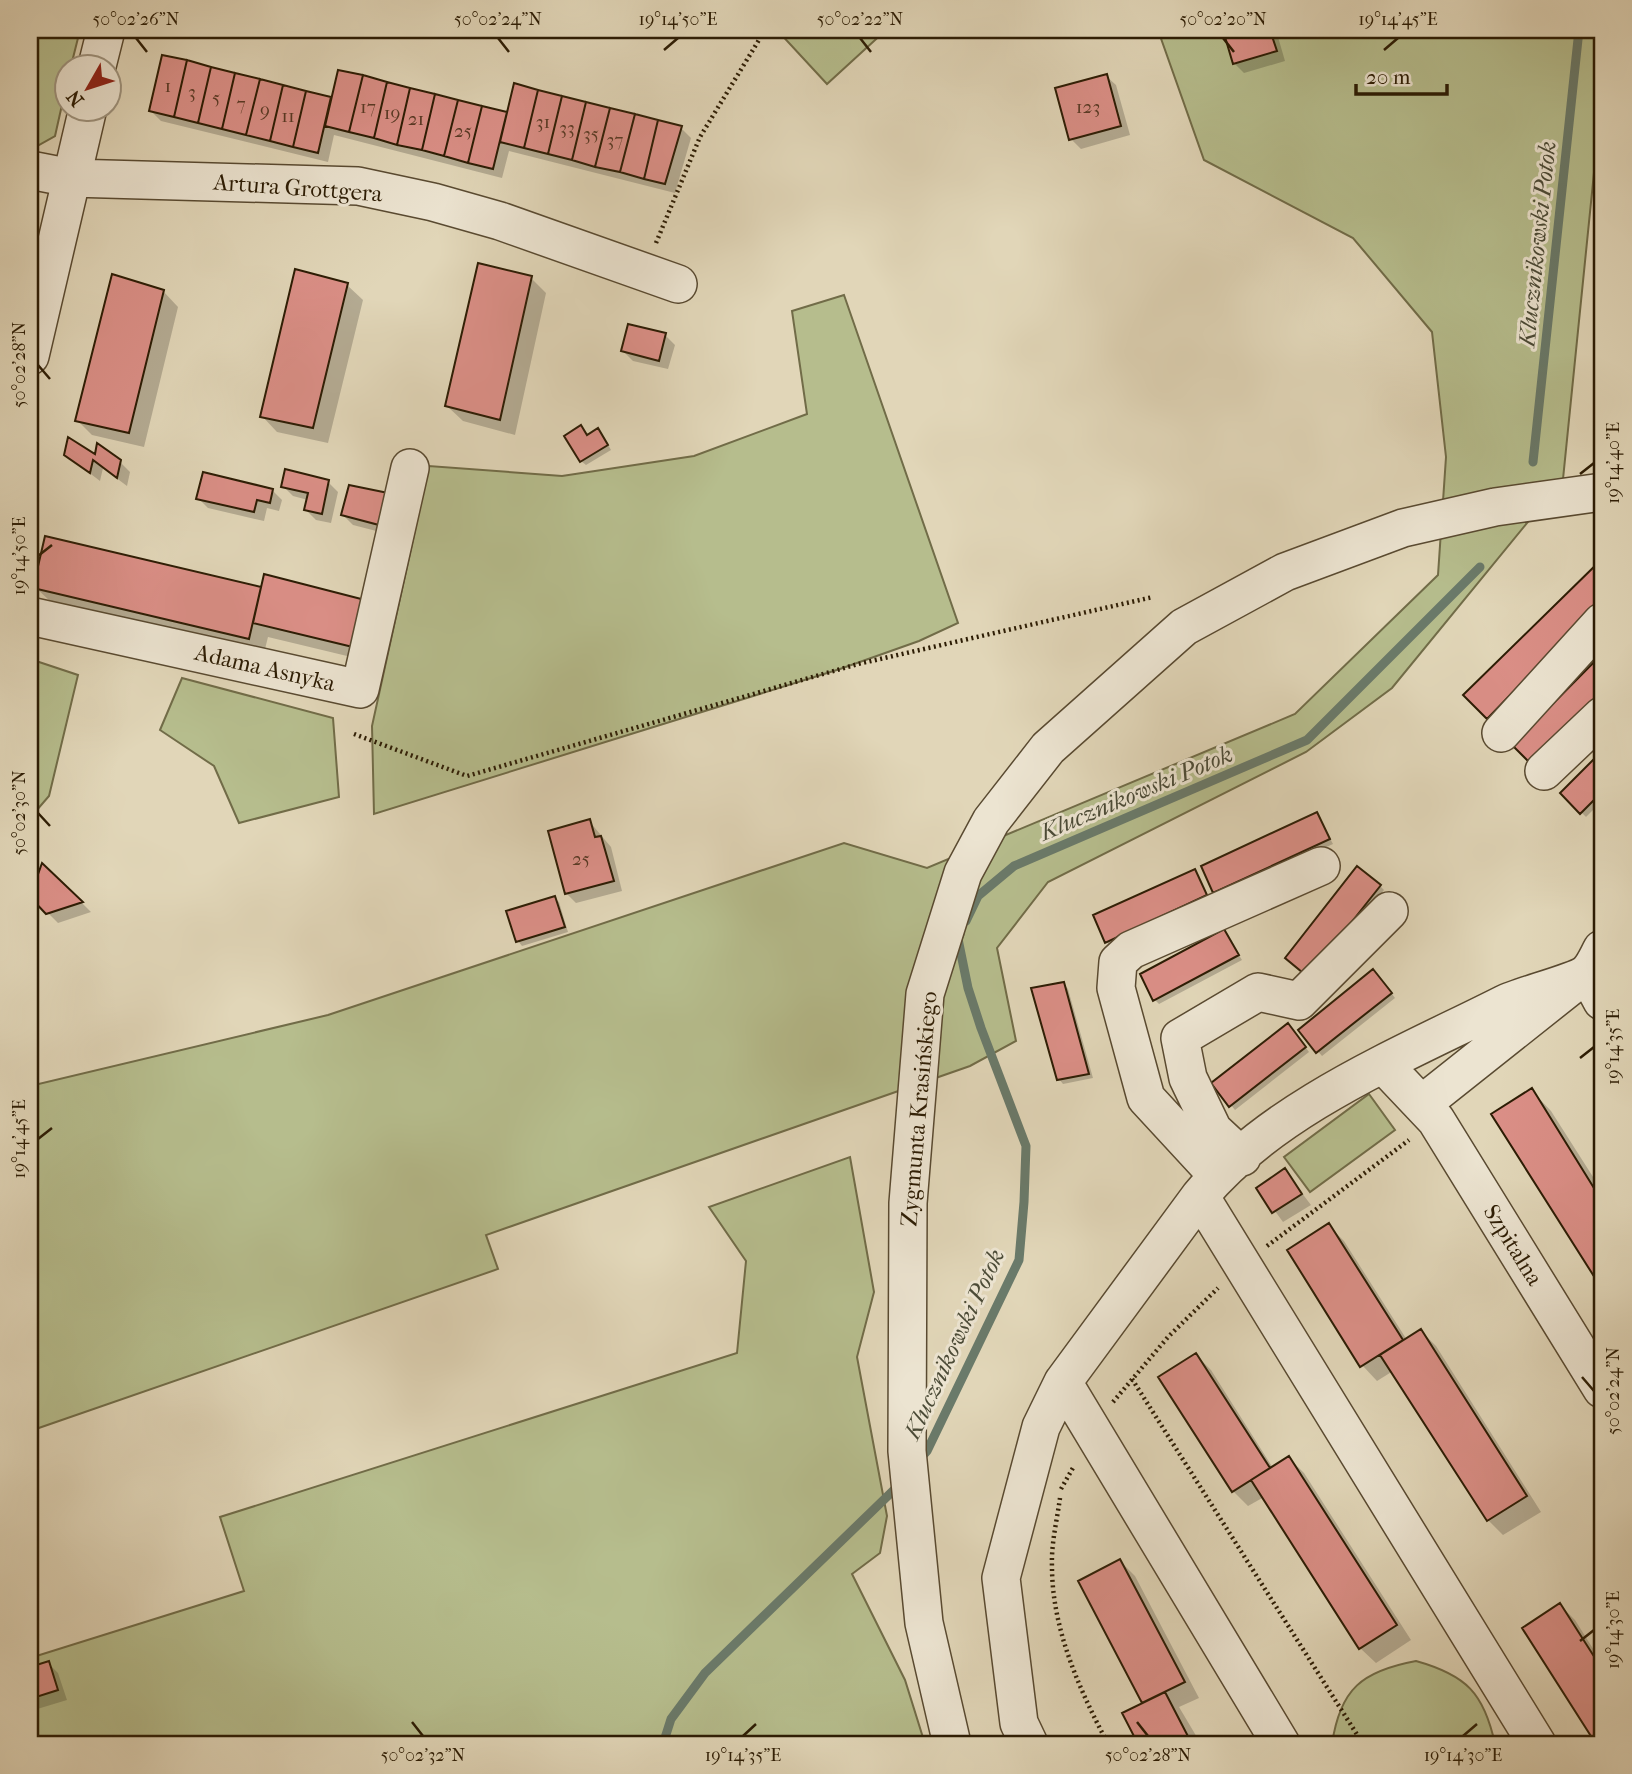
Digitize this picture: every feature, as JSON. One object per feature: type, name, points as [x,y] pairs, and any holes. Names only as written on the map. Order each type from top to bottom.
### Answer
[{"type":"street","points":[[100,52],[106,30]]},
{"type":"street","points":[[30,356],[85,122]]},
{"type":"street","name":"Artura Grottgera","points":[[30,170],[71,178],[358,186],[500,220],[678,284]]},
{"type":"street","name":"Adama Asnyka","points":[[30,616],[360,689],[410,468]]},
{"type":"street","name":"Zygmunta Krasińskiego","points":[[952,1744],[924,1623],[907,1451],[908,1203],[925,995],[963,873],[991,821],[1048,748],[1184,627],[1285,572],[1403,528],[1495,508],[1602,492]]},
{"type":"street","points":[[1501,733],[1602,622]]},
{"type":"street","points":[[1544,771],[1602,716]]},
{"type":"street","points":[[1321,866],[1131,950],[1118,962],[1116,988],[1146,1098],[1220,1176],[1537,1744]]},
{"type":"street","points":[[1220,1176],[1213,1130],[1188,1078],[1180,1038],[1258,992],[1299,1001],[1389,911]]},
{"type":"street","points":[[1029,1744],[1019,1723],[1001,1578],[1041,1427],[1063,1382],[1220,1176],[1290,1118],[1383,1064],[1513,1000],[1597,974]]},
{"type":"street","points":[[1422,1104],[1597,974]]},
{"type":"street","name":"Szpitalna","points":[[1383,1064],[1436,1120],[1602,1389]]},
{"type":"street","points":[[1063,1382],[1282,1744]]},
{"type":"path","points":[[644,272],[699,137],[765,30]]},
{"type":"path","points":[[354,734],[467,776],[858,664],[1153,597]]},
{"type":"path","points":[[1132,1379],[1363,1744]]},
{"type":"green space","points":[[30,30],[80,30],[74,52],[52,52],[52,122],[58,122],[55,136],[30,150]]},
{"type":"green space","points":[[777,30],[886,30],[827,84]]},
{"type":"green space","points":[[1158,30],[1602,30],[1602,140],[1597,143],[1563,479],[1392,688],[1306,752],[1048,882],[997,948],[1016,1041],[970,1066],[486,1235],[498,1269],[30,1431],[30,1086],[328,1015],[844,843],[927,868],[1295,714],[1438,575],[1446,457],[1432,332],[1353,238],[1204,160]]},
{"type":"green space","points":[[844,295],[958,623],[919,641],[840,669],[374,814],[372,726],[429,466],[562,476],[694,456],[807,414],[792,311]]},
{"type":"green space","points":[[30,659],[78,675],[49,796],[30,818]]},
{"type":"green space","points":[[182,678],[333,718],[339,797],[239,823],[214,766],[160,730]]},
{"type":"green space","points":[[1369,1094],[1395,1130],[1310,1192],[1284,1157]]},
{"type":"green space","points":[[850,1157],[874,1292],[857,1357],[887,1516],[880,1553],[852,1574],[905,1680],[925,1744],[30,1744],[30,1658],[244,1591],[220,1517],[737,1353],[746,1261],[709,1207]]},
{"type":"green space","points":[[1416,1661],[1448,1673],[1470,1689],[1485,1711],[1495,1744],[1332,1744],[1341,1709],[1357,1686],[1381,1670]]},
{"type":"building","points":[[1223,30],[1270,30],[1277,51],[1233,64]]},
{"type":"building","points":[[162,55],[187,60],[174,117],[149,111]]},
{"type":"building","points":[[187,60],[211,67],[198,123],[174,117]]},
{"type":"building","points":[[211,67],[235,73],[222,129],[198,123]]},
{"type":"building","points":[[338,70],[363,75],[349,132],[325,126]]},
{"type":"building","points":[[235,73],[260,79],[246,135],[222,129]]},
{"type":"building","points":[[1107,74],[1121,126],[1069,140],[1055,88]]},
{"type":"building","points":[[363,75],[387,82],[374,138],[349,132]]},
{"type":"building","points":[[260,79],[283,85],[270,141],[246,135]]},
{"type":"building","points":[[387,82],[410,88],[397,145],[374,138]]},
{"type":"building","points":[[514,83],[538,90],[524,148],[500,142]]},
{"type":"building","points":[[283,85],[306,91],[293,147],[270,141]]},
{"type":"building","points":[[410,88],[435,94],[422,150],[397,145]]},
{"type":"building","points":[[538,90],[562,96],[548,154],[524,148]]},
{"type":"building","points":[[306,91],[331,97],[318,153],[293,147]]},
{"type":"building","points":[[435,94],[458,100],[444,156],[422,150]]},
{"type":"building","points":[[562,96],[586,102],[572,160],[548,154]]},
{"type":"building","points":[[458,100],[482,106],[468,163],[444,156]]},
{"type":"building","points":[[586,102],[610,108],[595,167],[572,160]]},
{"type":"building","points":[[482,106],[507,112],[493,169],[468,163]]},
{"type":"building","points":[[610,108],[635,114],[620,172],[595,167]]},
{"type":"building","points":[[635,114],[658,120],[644,179],[620,172]]},
{"type":"building","points":[[658,120],[682,126],[665,184],[644,179]]},
{"type":"building","points":[[478,263],[532,276],[500,420],[445,406]]},
{"type":"building","points":[[295,269],[348,283],[313,428],[260,417]]},
{"type":"building","points":[[112,274],[164,290],[129,433],[75,421]]},
{"type":"building","points":[[628,324],[666,333],[659,361],[621,351]]},
{"type":"building","points":[[581,425],[587,435],[598,428],[608,445],[580,462],[564,436]]},
{"type":"building","points":[[68,437],[95,454],[97,443],[121,460],[117,478],[93,460],[90,473],[64,455]]},
{"type":"building","points":[[285,469],[329,480],[322,514],[304,510],[308,493],[281,487]]},
{"type":"building","points":[[203,472],[273,489],[270,503],[257,500],[254,512],[196,499]]},
{"type":"building","points":[[349,485],[393,494],[379,525],[341,515]]},
{"type":"building","points":[[45,536],[261,587],[249,639],[33,588]]},
{"type":"building","points":[[1602,559],[1602,600],[1487,719],[1463,695]]},
{"type":"building","points":[[264,574],[369,601],[357,648],[253,623]]},
{"type":"building","points":[[1602,654],[1602,696],[1533,766],[1512,745]]},
{"type":"building","points":[[1602,751],[1602,792],[1580,814],[1560,793]]},
{"type":"building","points":[[1317,812],[1330,839],[1213,893],[1201,866]]},
{"type":"building","points":[[590,819],[595,837],[601,836],[614,881],[565,894],[548,831]]},
{"type":"building","points":[[42,863],[83,902],[46,914],[30,897]]},
{"type":"building","points":[[1357,866],[1381,885],[1308,977],[1285,958]]},
{"type":"building","points":[[1195,869],[1207,895],[1105,943],[1093,915]]},
{"type":"building","points":[[555,896],[565,927],[516,942],[506,911]]},
{"type":"building","points":[[1224,929],[1239,955],[1153,1001],[1140,974]]},
{"type":"building","points":[[1373,969],[1392,993],[1316,1053],[1298,1030]]},
{"type":"building","points":[[1064,982],[1089,1074],[1057,1080],[1031,988]]},
{"type":"building","points":[[1288,1023],[1306,1047],[1229,1107],[1211,1083]]},
{"type":"building","points":[[1532,1088],[1602,1201],[1602,1289],[1491,1114]]},
{"type":"building","points":[[1285,1168],[1302,1194],[1272,1213],[1256,1188]]},
{"type":"building","points":[[1329,1223],[1403,1340],[1360,1367],[1287,1250]]},
{"type":"building","points":[[1421,1329],[1527,1496],[1487,1521],[1380,1355]]},
{"type":"building","points":[[1196,1353],[1270,1468],[1232,1492],[1158,1377]]},
{"type":"building","points":[[1289,1456],[1397,1625],[1359,1649],[1251,1480]]},
{"type":"building","points":[[1120,1559],[1185,1682],[1142,1703],[1078,1581]]},
{"type":"building","points":[[1560,1603],[1602,1669],[1602,1744],[1596,1744],[1522,1628]]},
{"type":"building","points":[[49,1661],[58,1690],[30,1699],[30,1667]]},
{"type":"building","points":[[1165,1692],[1192,1744],[1138,1744],[1122,1713]]},
{"type":"waterway","name":"Klucznikowski Potok","points":[[1533,462],[1579,30]]},
{"type":"waterway","name":"Klucznikowski Potok","points":[[966,921],[978,896],[1014,866],[1307,740],[1480,567]]},
{"type":"waterway","name":"Klucznikowski Potok","points":[[918,1461],[927,1451],[1019,1260],[1024,1202],[1026,1146],[968,988],[958,939],[960,934]]},
{"type":"waterway","name":"Klucznikowski Potok","points":[[663,1744],[671,1719],[705,1673],[898,1486]]}]
